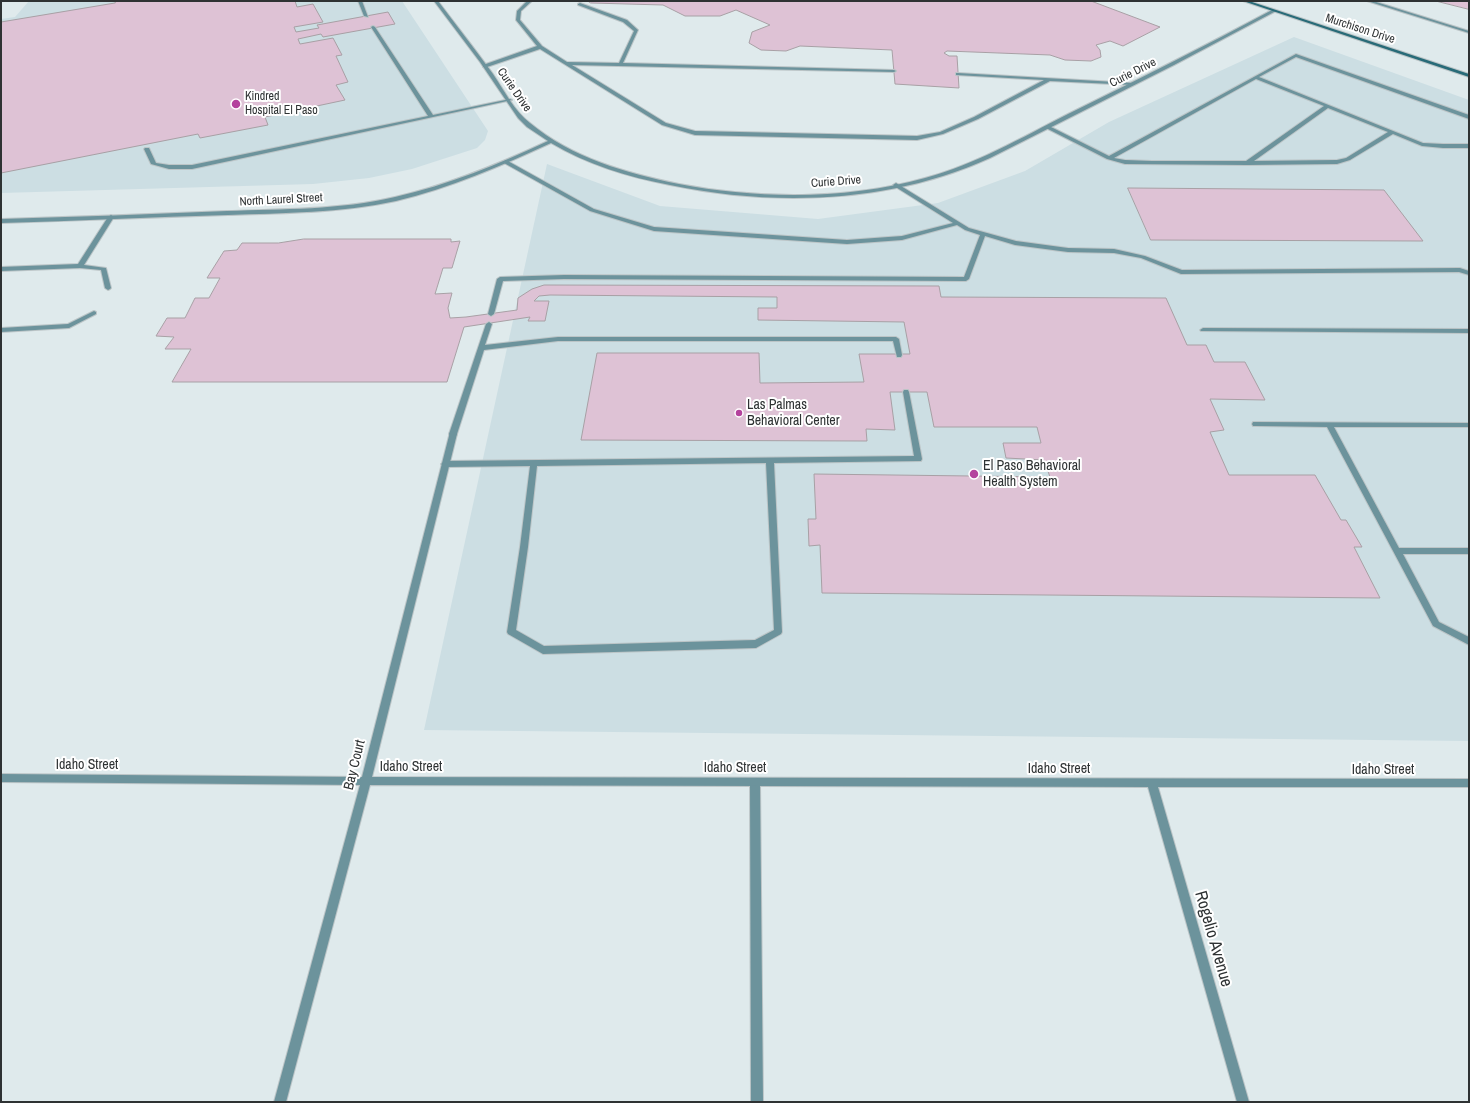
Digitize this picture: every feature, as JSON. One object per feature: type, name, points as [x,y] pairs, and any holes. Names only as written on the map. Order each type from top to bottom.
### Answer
[{"type":"main road","name":"Murchison Drive","points":[[1245,1],[1469,76]]},
{"type":"street","points":[[360,1],[366,16]]},
{"type":"street","name":"Curie Drive","points":[[436,1],[524,121],[551,141],[605,166],[673,185],[775,196],[830,194],[877,189],[921,181],[962,168],[1133,84],[1274,11]]},
{"type":"street","points":[[530,1],[519,11],[518,20],[540,47],[664,124],[695,133],[917,138],[941,133],[976,118],[1050,79]]},
{"type":"street","points":[[1368,1],[1469,32]]},
{"type":"street","points":[[580,4],[625,21],[636,31],[621,63]]},
{"type":"street","points":[[373,27],[431,116]]},
{"type":"street","points":[[485,66],[540,47]]},
{"type":"street","points":[[1109,158],[1296,55],[1469,117]]},
{"type":"street","points":[[566,62],[894,71]]},
{"type":"street","points":[[958,74],[1133,84]]},
{"type":"street","points":[[1255,77],[1390,133],[1422,144],[1469,146]]},
{"type":"street","points":[[147,149],[154,164],[169,167],[192,167],[510,100]]},
{"type":"street","points":[[1247,163],[1326,106]]},
{"type":"street","points":[[1047,127],[1109,158],[1124,162],[1152,163],[1337,162],[1348,159],[1390,133]]},
{"type":"street","name":"North Laurel Street","points":[[1,221],[290,211],[348,207],[394,199],[439,188],[506,162],[551,141]]},
{"type":"street","points":[[506,162],[592,210],[654,229],[847,242],[902,238],[958,223]]},
{"type":"street","points":[[896,185],[967,229],[1015,242],[1068,250],[1114,251],[1143,257],[1181,272],[1460,270],[1469,273]]},
{"type":"street","points":[[80,266],[111,217]]},
{"type":"street","points":[[491,314],[500,279],[564,277],[966,279],[984,234]]},
{"type":"street","points":[[1,269],[80,266],[104,270],[108,288]]},
{"type":"street","points":[[1,330],[69,326],[94,313]]},
{"type":"street","name":"Bay Court","points":[[280,1102],[366,781],[453,434],[489,324]]},
{"type":"street","points":[[1204,330],[1469,330]]},
{"type":"street","points":[[481,348],[558,339],[896,339],[899,355]]},
{"type":"street","points":[[445,464],[918,459],[906,392]]},
{"type":"street","points":[[1256,424],[1469,425]]},
{"type":"street","points":[[1329,424],[1436,624],[1469,640]]},
{"type":"street","points":[[534,463],[524,547],[511,632],[543,650],[756,644],[778,632],[770,460]]},
{"type":"street","points":[[1397,551],[1469,551]]},
{"type":"street","name":"Idaho Street","points":[[1,778],[366,781],[1469,784]]},
{"type":"street","points":[[755,782],[757,1102]]},
{"type":"street","name":"Rogelio Avenue","points":[[1152,784],[1243,1102]]},
{"type":"shaded area","name":"Kindred Hospital El Paso","points":[[29,1],[402,1],[488,131],[485,140],[477,148],[412,169],[369,178],[313,184],[1,193],[1,19],[15,17]]},
{"type":"shaded area","name":"El Paso Behavioral Health System","points":[[1294,37],[1469,100],[1469,741],[424,730],[547,164],[660,206],[818,219],[938,203],[1025,171],[1109,122]]},
{"type":"building","name":"Kindred Hospital El Paso","points":[[115,1],[295,1],[297,7],[313,4],[323,22],[294,27],[296,32],[319,28],[317,25],[388,12],[395,24],[323,37],[321,34],[298,39],[300,44],[333,38],[342,55],[336,56],[348,82],[336,85],[345,100],[265,117],[268,125],[200,138],[198,134],[1,173],[1,22],[115,3]]},
{"type":"building","points":[[588,1],[1091,1],[1160,27],[1123,46],[1110,41],[1096,45],[1100,50],[1101,57],[1091,61],[1065,60],[1050,55],[947,51],[944,53],[949,56],[957,56],[959,88],[895,84],[892,50],[800,46],[786,51],[761,50],[749,43],[752,32],[770,25],[736,10],[720,16],[685,16],[663,5],[591,3]]},
{"type":"building","points":[[1436,1],[1469,1],[1469,9]]},
{"type":"building","points":[[1128,188],[1384,190],[1423,241],[1151,240]]},
{"type":"building","name":"Las Palmas Behavioral Center","points":[[304,239],[451,239],[451,242],[460,241],[452,268],[443,268],[435,294],[452,293],[448,308],[450,318],[517,310],[518,298],[532,289],[544,285],[939,286],[941,297],[1166,298],[1187,345],[1206,345],[1214,362],[1245,362],[1265,400],[1210,399],[1224,430],[1210,432],[1229,475],[1315,475],[1341,520],[1346,520],[1362,547],[1354,547],[1380,598],[822,593],[820,545],[809,546],[808,519],[816,519],[814,474],[1050,477],[1044,460],[1006,458],[1003,443],[1041,443],[1037,427],[934,427],[927,392],[890,392],[895,430],[866,429],[867,441],[581,440],[597,353],[759,353],[760,383],[864,382],[859,354],[910,354],[904,322],[758,320],[758,308],[777,308],[777,297],[539,296],[534,301],[549,301],[545,321],[528,321],[530,317],[464,327],[447,382],[172,382],[191,349],[165,349],[174,337],[156,336],[167,318],[185,318],[195,298],[209,298],[220,278],[207,278],[224,251],[237,250],[242,243],[278,243]]},
{"type":"place","name":"Kindred Hospital El Paso","points":[[236,104]]},
{"type":"place","name":"Las Palmas Behavioral Center","points":[[739,413]]},
{"type":"place","name":"El Paso Behavioral Health System","points":[[974,474]]}]
